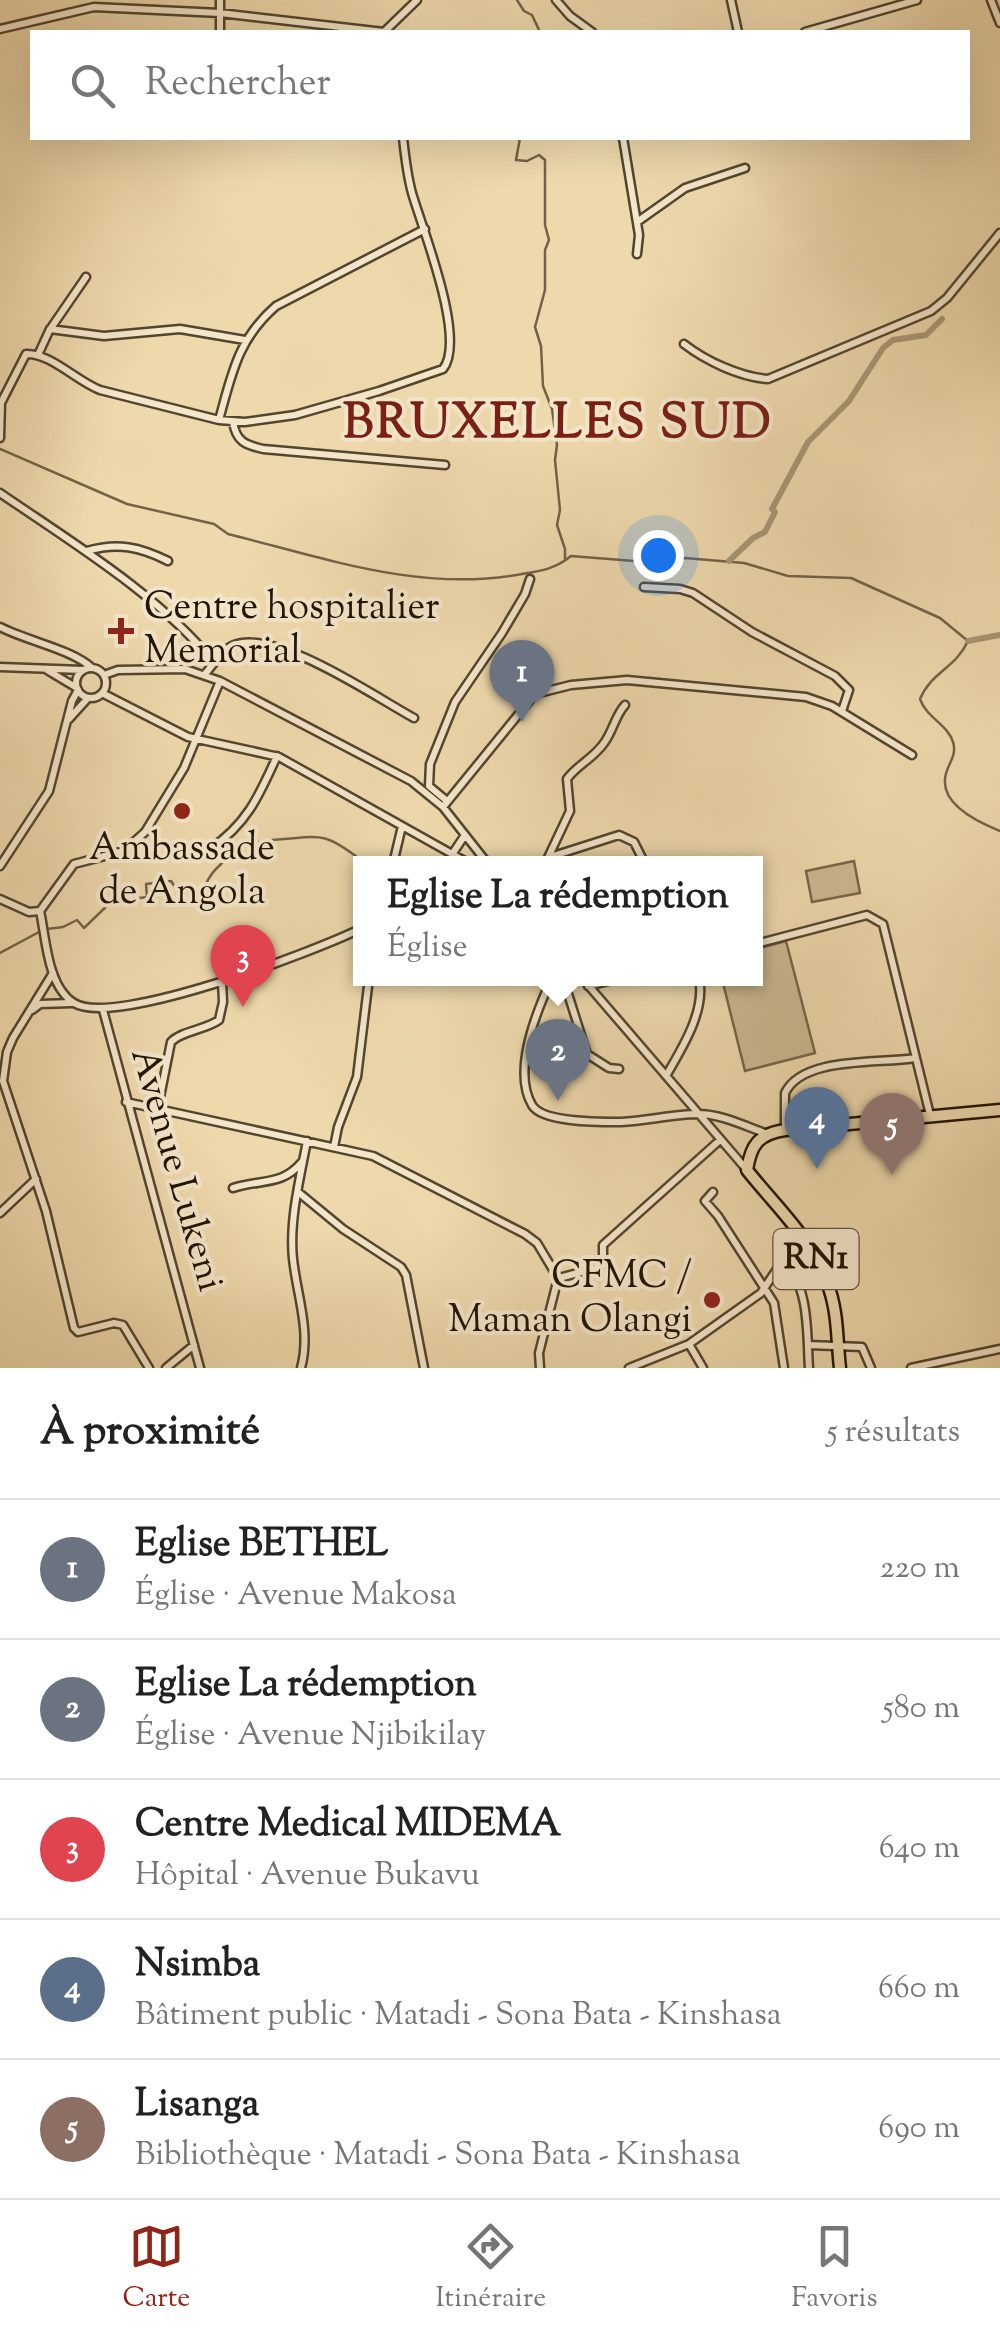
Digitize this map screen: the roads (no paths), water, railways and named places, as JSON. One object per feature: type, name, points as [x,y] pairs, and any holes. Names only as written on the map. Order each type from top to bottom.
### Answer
[{"type":"highway","points":[[747,1170],[751,1150],[766,1133],[1000,1110]]},
{"type":"highway","name":"RN1","points":[[747,1170],[785,1214],[822,1268],[837,1320],[840,1368]]},
{"type":"street","points":[[220,0],[220,30]]},
{"type":"street","points":[[386,30],[416,0]]},
{"type":"street","points":[[556,0],[589,30]]},
{"type":"street","points":[[731,0],[738,30]]},
{"type":"street","points":[[812,30],[917,0]]},
{"type":"street","points":[[990,0],[1000,23]]},
{"type":"street","points":[[0,29],[94,7],[220,13],[367,30]]},
{"type":"street","points":[[1,437],[0,402],[26,354],[38,355],[100,390],[233,422],[295,414],[407,382],[447,366],[450,348],[440,277],[412,192],[403,140]]},
{"type":"street","points":[[623,140],[638,222],[637,254]]},
{"type":"street","points":[[638,222],[685,188],[745,168]]},
{"type":"street","points":[[219,420],[245,340],[276,306],[424,229]]},
{"type":"street","points":[[684,344],[753,378],[768,379],[931,311],[947,298],[1000,232]]},
{"type":"street","points":[[38,355],[50,329],[86,277]]},
{"type":"street","points":[[50,329],[88,336],[180,329],[245,340]]},
{"type":"street","points":[[233,422],[235,436],[246,446],[445,465]]},
{"type":"street","points":[[0,493],[86,551],[184,627],[214,663]]},
{"type":"street","points":[[86,551],[127,546],[168,561]]},
{"type":"street","points":[[482,856],[429,786],[430,764],[462,688],[502,633],[530,580]]},
{"type":"street","points":[[644,587],[692,593],[752,632],[835,676],[849,690],[842,711]]},
{"type":"street","points":[[0,626],[21,638],[71,654],[104,675],[130,670],[185,670],[220,680],[394,772],[445,804]]},
{"type":"street","points":[[205,674],[236,644],[266,643],[284,647],[414,718]]},
{"type":"street","points":[[0,667],[92,668]]},
{"type":"street","points":[[46,670],[88,698]]},
{"type":"street","points":[[0,866],[49,792],[77,678],[83,670]]},
{"type":"street","points":[[102,693],[104,675]]},
{"type":"street","points":[[74,1002],[63,992],[53,973],[40,911],[74,864],[124,851],[144,832],[184,768],[220,680]]},
{"type":"street","points":[[445,804],[526,702],[548,689],[627,680],[806,698],[842,711],[912,755]]},
{"type":"street","points":[[68,720],[88,698],[102,693],[194,739],[277,756],[458,856]]},
{"type":"street","points":[[549,856],[570,811],[567,779],[607,740],[625,705]]},
{"type":"street","points":[[210,850],[234,833],[246,818],[277,756]]},
{"type":"street","points":[[396,856],[402,826]]},
{"type":"street","points":[[558,856],[619,834],[634,842],[641,856]]},
{"type":"street","points":[[453,853],[465,835]]},
{"type":"street","points":[[0,899],[29,912],[40,911]]},
{"type":"street","points":[[763,942],[856,918],[875,918],[883,924],[930,1116]]},
{"type":"street","points":[[29,1011],[40,1004],[74,1002],[103,1010],[222,981],[280,963],[353,932]]},
{"type":"street","points":[[53,973],[7,1052],[4,1081],[36,1180],[74,1328],[78,1332],[114,1323],[123,1325],[148,1368]]},
{"type":"street","points":[[158,1107],[172,1039],[195,1033],[219,1020],[222,981]]},
{"type":"street","points":[[334,1146],[357,1078],[368,986]]},
{"type":"street","points":[[548,986],[529,1036],[526,1083],[532,1105],[540,1112],[594,1122],[700,1114],[766,1133]]},
{"type":"street","points":[[566,986],[587,1054],[609,1068],[619,1069]]},
{"type":"street","points":[[588,986],[747,1170]]},
{"type":"street","points":[[666,1076],[694,1020],[700,986]]},
{"type":"street","name":"Avenue Lukeni","points":[[103,1010],[200,1368]]},
{"type":"street","points":[[785,1130],[785,1093],[798,1076],[828,1066],[915,1058]]},
{"type":"street","points":[[126,1102],[385,1160],[525,1234],[537,1244],[558,1278],[540,1368]]},
{"type":"street","points":[[558,1278],[600,1267],[604,1263],[603,1244],[720,1140]]},
{"type":"street","points":[[301,1368],[305,1332],[293,1239],[307,1141]]},
{"type":"street","points":[[233,1188],[250,1182],[283,1180],[303,1161]]},
{"type":"street","points":[[0,1213],[36,1180]]},
{"type":"street","points":[[298,1192],[343,1229],[401,1267],[406,1275],[424,1368]]},
{"type":"street","points":[[713,1192],[705,1201],[708,1208],[718,1216],[774,1303],[784,1368]]},
{"type":"street","points":[[629,1368],[689,1344],[754,1300],[778,1269],[789,1268],[805,1309],[809,1368]]},
{"type":"street","points":[[689,1344],[703,1368]]},
{"type":"street","points":[[808,1344],[865,1349],[871,1368]]},
{"type":"street","points":[[166,1368],[195,1345]]},
{"type":"street","points":[[911,1368],[1000,1349]]},
{"type":"waterway","points":[[517,0],[532,15],[539,30]]},
{"type":"waterway","points":[[520,140],[516,160],[527,161],[539,155],[545,160],[545,225],[549,240],[545,250],[545,290],[535,327],[557,445],[557,525],[565,559]]},
{"type":"waterway","points":[[729,561],[765,532],[775,512],[772,509],[808,442],[849,401],[883,348],[893,340],[926,335],[942,319]]},
{"type":"waterway","points":[[0,449],[127,504],[214,524],[228,534],[301,553],[410,576],[484,579],[542,570],[571,556],[647,562],[685,558],[744,563],[788,576],[851,578],[940,618],[968,641],[920,699],[953,742],[954,752],[945,780],[950,798],[964,812],[1000,831]]},
{"type":"waterway","points":[[968,641],[1000,635]]},
{"type":"waterway","points":[[47,929],[77,920],[84,928],[111,902],[147,897],[146,884],[171,881],[185,901],[192,899],[224,861],[254,843],[322,838],[355,856]]},
{"type":"waterway","points":[[0,953],[39,932]]},
{"type":"place","name":"Centre hospitalier Memorial","points":[[121,631]]},
{"type":"place","name":"Eglise BETHEL","points":[[522,722]]},
{"type":"place","name":"Ambassade de Angola","points":[[182,811]]},
{"type":"place","name":"Centre Medical MIDEMA","points":[[243,1007]]},
{"type":"place","name":"Eglise La rédemption","points":[[558,1101]]},
{"type":"place","name":"Nsimba","points":[[817,1169]]},
{"type":"place","name":"Lisanga","points":[[892,1175]]},
{"type":"place","name":"CFMC / Maman Olangi","points":[[712,1300]]},
{"type":"district","name":"BRUXELLES SUD","points":[[558,425]]}]
